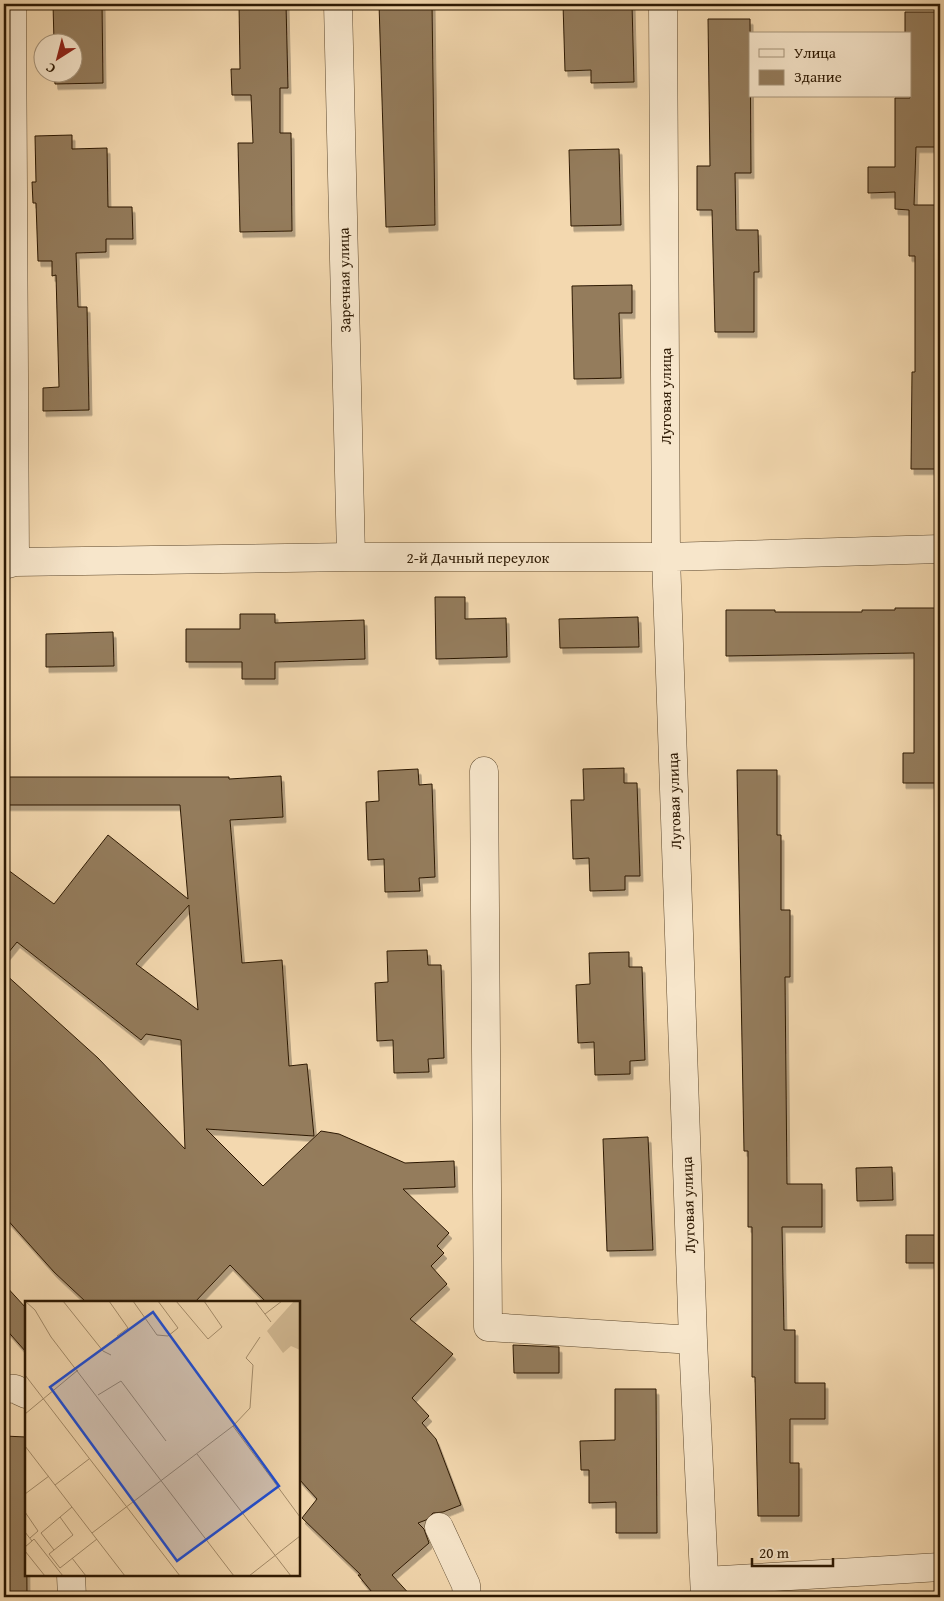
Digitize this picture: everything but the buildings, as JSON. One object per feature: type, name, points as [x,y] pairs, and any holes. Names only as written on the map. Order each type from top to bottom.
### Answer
[{"type":"street","points":[[9,564],[12,4]]},
{"type":"street","name":"Заречная улица","points":[[338,4],[351,557]]},
{"type":"street","name":"Луговая улица","points":[[663,4],[666,557],[693,1340],[705,1589]]},
{"type":"street","name":"2-й Дачный переулок","points":[[9,564],[351,557],[666,557],[940,549]]},
{"type":"street","points":[[484,771],[488,1327],[693,1340]]},
{"type":"street","points":[[4,1388],[15,1389],[25,1394]]},
{"type":"street","points":[[439,1527],[466,1585],[467,1597]]},
{"type":"street","points":[[705,1589],[940,1567]]},
{"type":"street","points":[[72,1576],[72,1597]]}]
